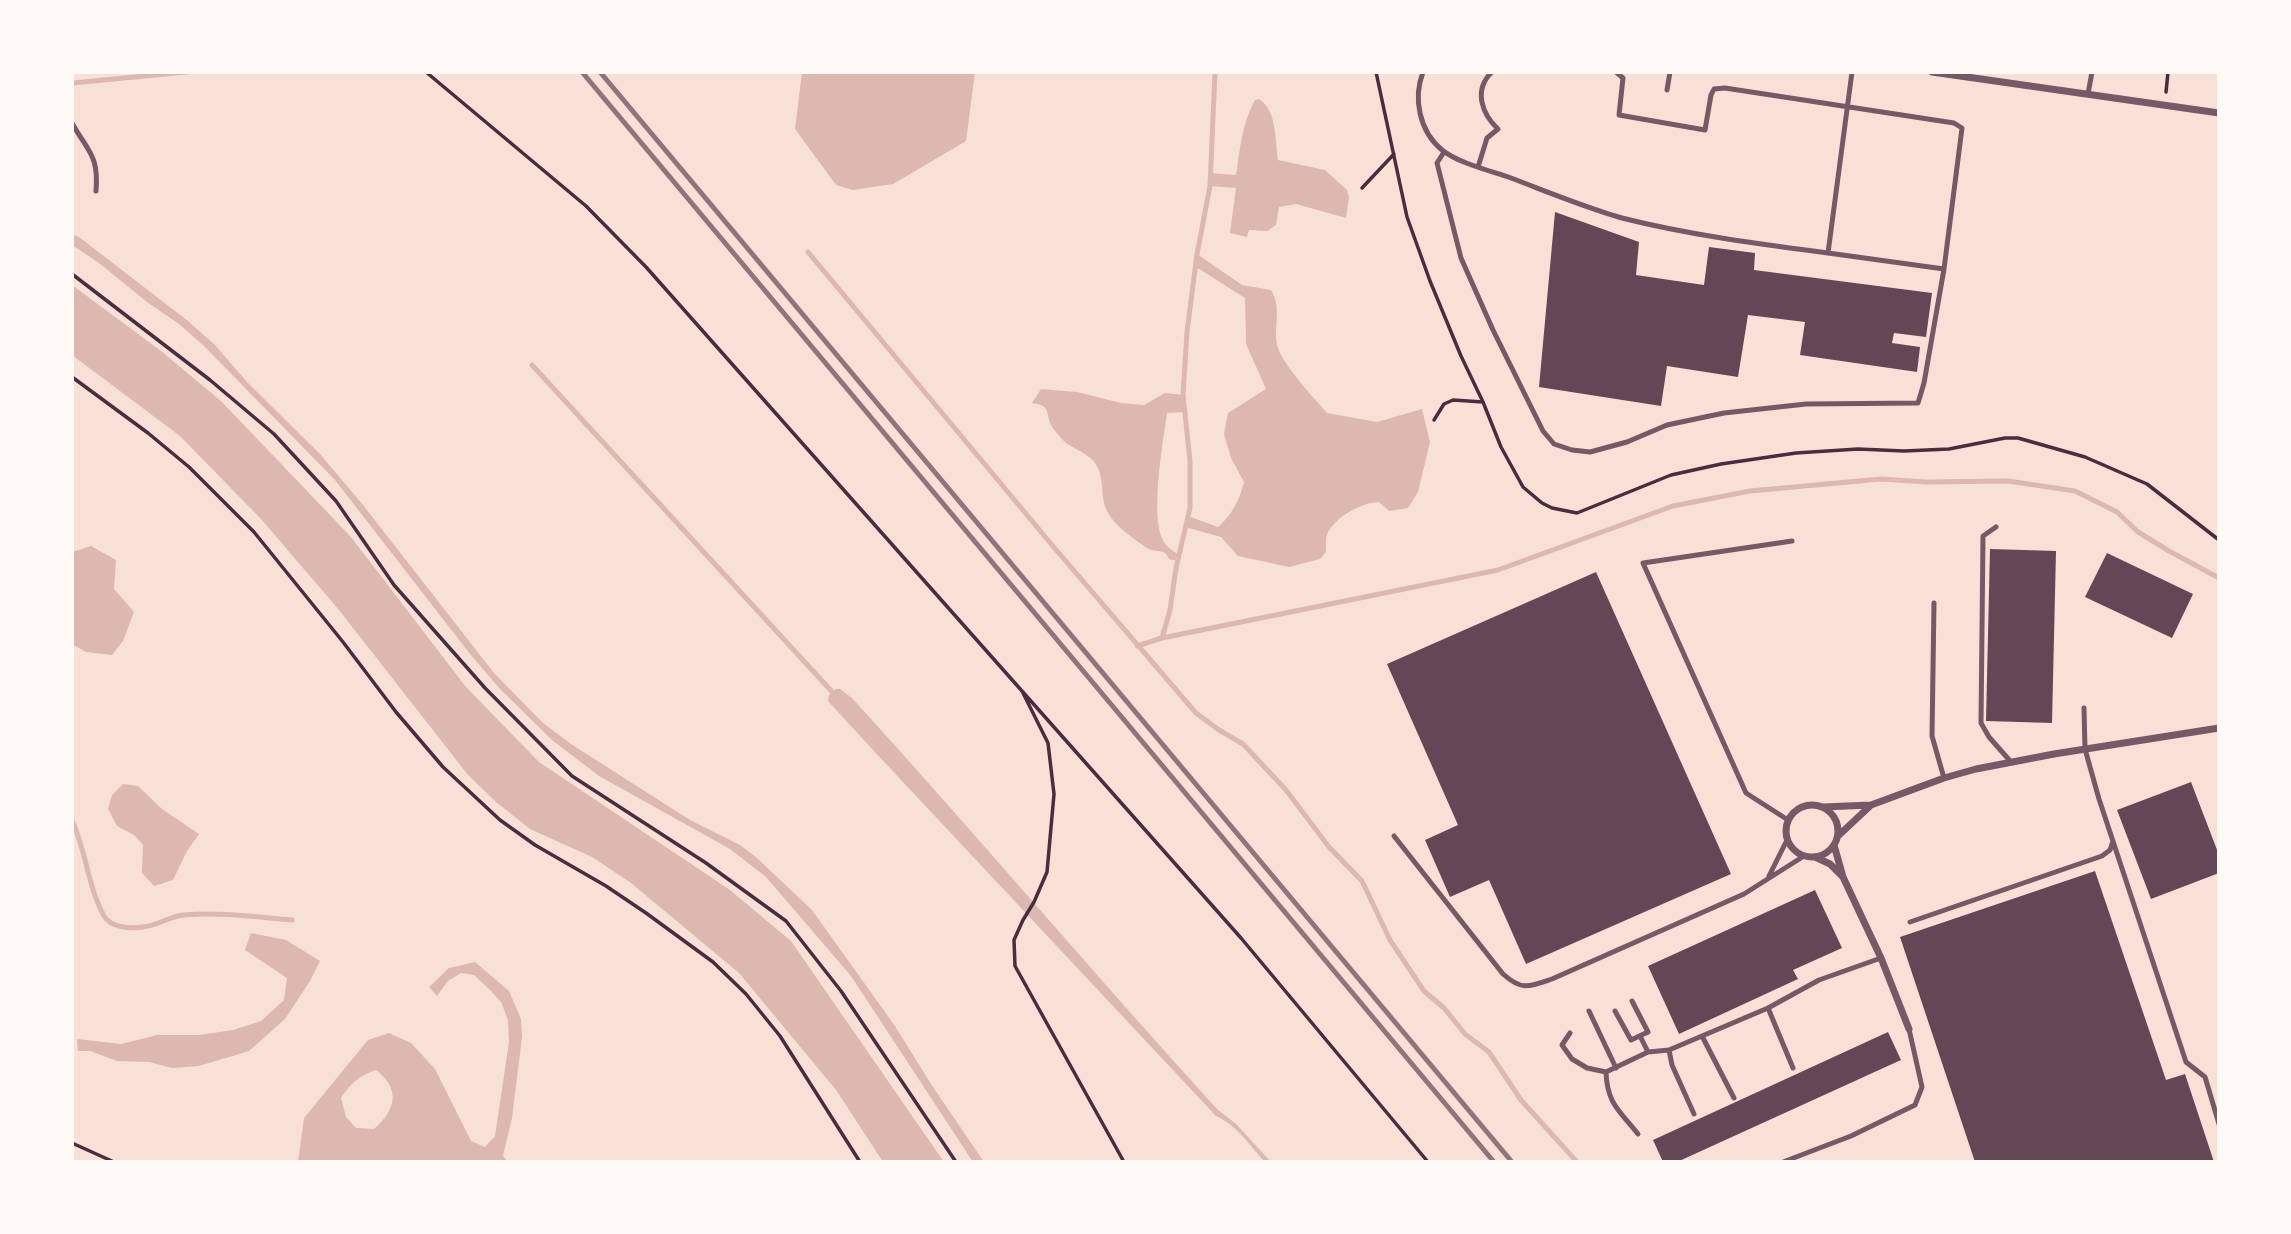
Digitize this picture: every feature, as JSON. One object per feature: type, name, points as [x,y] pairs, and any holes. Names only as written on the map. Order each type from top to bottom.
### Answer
[{"type":"street","points":[[1932,72],[1954,73],[2219,113]]},
{"type":"street","points":[[1843,877],[1830,864],[1815,857],[1804,856],[1791,847],[1786,834],[1788,820],[1793,813],[1807,806],[1871,805],[1944,778],[2011,763],[2219,728]]},
{"type":"street","points":[[1815,857],[1834,845],[1838,837],[1871,805]]},
{"type":"street","points":[[1823,807],[1835,819],[1838,837]]},
{"type":"street","points":[[1834,845],[1843,877],[1881,958],[1909,1029]]},
{"type":"lane","points":[[1423,72],[1417,93],[1419,110],[1433,141],[1444,152],[1478,167],[1593,209],[1641,222],[1772,246],[1944,269]]},
{"type":"lane","points":[[1478,167],[1487,138],[1498,129],[1484,113],[1482,105],[1483,92],[1492,72]]},
{"type":"lane","points":[[1444,152],[1437,163],[1461,258],[1543,431],[1554,444],[1590,452],[1627,442],[1667,425],[1724,413],[1806,404],[1918,403],[1944,269],[1962,128],[1954,123],[1726,88],[1714,89],[1705,130],[1694,129],[1619,115],[1623,78],[1616,72]]},
{"type":"lane","points":[[1667,90],[1670,72]]},
{"type":"lane","points":[[1828,253],[1852,72]]},
{"type":"lane","points":[[2088,94],[2092,72]]},
{"type":"lane","points":[[72,123],[96,164],[96,191]]},
{"type":"lane","points":[[1996,527],[1983,536],[1981,723],[2011,763]]},
{"type":"lane","points":[[1788,820],[1746,793],[1643,563],[1791,541]]},
{"type":"lane","points":[[1934,603],[1932,736],[1944,778]]},
{"type":"lane","points":[[2084,708],[2085,749],[2113,841],[2186,1062],[2205,1077],[2219,1124]]},
{"type":"lane","points":[[1394,836],[1503,974],[1516,985],[1532,985],[1552,979],[1744,894],[1804,856]]},
{"type":"lane","points":[[1769,876],[1787,840]]},
{"type":"lane","points":[[1910,922],[2102,856],[2110,850],[2113,841]]},
{"type":"lane","points":[[1570,1033],[1562,1045],[1572,1059],[1587,1068],[1606,1072],[1648,1052],[1668,1050],[1768,1009],[1819,979],[1881,958]]},
{"type":"lane","points":[[1615,1011],[1631,1040],[1648,1032],[1632,1000]]},
{"type":"lane","points":[[1768,1009],[1793,1068]]},
{"type":"lane","points":[[1589,1011],[1616,1068]]},
{"type":"lane","points":[[1783,1162],[1851,1136],[1915,1105],[1922,1087],[1909,1029]]},
{"type":"lane","points":[[1640,1036],[1648,1052]]},
{"type":"lane","points":[[1702,1036],[1734,1098]]},
{"type":"lane","points":[[1668,1050],[1694,1114]]},
{"type":"lane","points":[[1606,1072],[1607,1088],[1616,1110],[1638,1134]]},
{"type":"path","points":[[426,72],[586,206],[638,258],[1241,938],[1428,1162]]},
{"type":"path","points":[[1376,72],[1406,217],[1440,306],[1501,447],[1523,487],[1552,508],[1577,513],[1671,475],[1721,464],[1796,453],[1858,449],[1949,449],[2018,438],[2085,457],[2147,484],[2219,540]]},
{"type":"path","points":[[2165,105],[2168,72]]},
{"type":"path","points":[[1362,188],[1395,154]]},
{"type":"path","points":[[72,274],[210,380],[274,435],[336,501],[403,595],[485,688],[572,776],[706,863],[786,921],[841,991],[956,1162]]},
{"type":"path","points":[[72,377],[189,467],[254,532],[443,767],[500,820],[536,845],[606,886],[713,962],[746,995],[780,1036],[860,1162]]},
{"type":"path","points":[[1434,420],[1444,404],[1453,400],[1483,402]]},
{"type":"path","points":[[1019,686],[1048,743],[1054,794],[1047,872],[1014,940],[1015,966],[1124,1162]]},
{"type":"path","points":[[72,1143],[114,1162]]},
{"type":"shaded area","points":[[802,72],[975,72],[966,141],[893,184],[853,190],[836,185],[795,129]]},
{"type":"shaded area","points":[[1259,99],[1265,104],[1272,118],[1278,160],[1325,170],[1347,190],[1349,197],[1346,218],[1296,204],[1279,207],[1276,225],[1267,231],[1249,230],[1247,237],[1230,233],[1236,188],[1210,186],[1209,173],[1236,175],[1247,118],[1255,100]]},
{"type":"shaded area","points":[[72,234],[188,321],[215,345],[247,382],[320,454],[494,673],[543,723],[571,744],[690,820],[740,845],[812,910],[895,1026],[984,1162],[973,1162],[851,976],[766,877],[730,849],[599,776],[552,740],[500,689],[470,654],[335,480],[204,346],[179,324],[72,245]]},
{"type":"shaded area","points":[[1197,254],[1242,285],[1271,290],[1277,312],[1276,341],[1281,355],[1327,413],[1377,422],[1422,409],[1430,442],[1418,492],[1408,508],[1389,511],[1379,502],[1357,508],[1342,517],[1330,529],[1326,539],[1326,552],[1320,559],[1289,567],[1238,556],[1221,537],[1185,527],[1188,516],[1218,527],[1235,506],[1244,482],[1231,458],[1224,434],[1228,413],[1266,389],[1246,344],[1245,298],[1196,267]]},
{"type":"shaded area","points":[[72,285],[161,351],[221,401],[351,537],[466,687],[539,762],[730,890],[791,941],[944,1162],[883,1162],[836,1090],[739,973],[631,883],[592,857],[530,829],[468,775],[339,610],[261,519],[180,436],[72,355]]},
{"type":"shaded area","points":[[1041,389],[1077,392],[1121,403],[1144,405],[1165,393],[1183,395],[1184,412],[1167,413],[1157,497],[1159,529],[1166,545],[1179,555],[1178,561],[1169,559],[1162,552],[1147,548],[1113,520],[1107,511],[1100,474],[1093,461],[1066,443],[1052,427],[1045,408],[1032,403]]},
{"type":"shaded area","points":[[91,546],[116,560],[114,589],[134,612],[123,641],[112,655],[86,652],[72,644],[72,552]]},
{"type":"shaded area","points":[[836,689],[852,698],[1217,1109],[1236,1124],[1271,1162],[1265,1162],[1237,1130],[1216,1116],[873,750],[828,701],[829,695]]},
{"type":"shaded area","points":[[123,784],[138,786],[162,809],[199,834],[173,880],[154,886],[142,873],[143,845],[134,835],[117,826],[108,809],[112,795]]},
{"type":"shaded area","points":[[251,933],[286,940],[320,961],[285,1019],[249,1051],[199,1066],[172,1068],[149,1062],[117,1061],[90,1051],[78,1051],[77,1039],[121,1044],[157,1035],[199,1035],[233,1030],[261,1021],[284,1000],[287,978],[245,950]]},
{"type":"shaded area","points":[[475,962],[509,991],[521,1019],[522,1037],[512,1118],[503,1156],[508,1162],[298,1162],[304,1118],[368,1040],[389,1033],[411,1043],[435,1069],[471,1141],[485,1147],[495,1136],[509,1042],[508,1020],[501,1002],[474,975],[461,973],[448,981],[437,996],[429,987],[449,968]],"holes":[[[376,1070],[384,1077],[392,1092],[391,1107],[374,1129],[356,1128],[346,1117],[341,1098],[360,1077]]]},
{"type":"building","points":[[1555,212],[1639,242],[1636,275],[1704,285],[1709,247],[1755,253],[1754,270],[1932,293],[1926,337],[1894,333],[1892,343],[1920,347],[1917,372],[1800,355],[1805,322],[1748,315],[1738,377],[1667,366],[1661,406],[1539,387]]},
{"type":"building","points":[[1990,549],[2056,551],[2052,723],[1986,721]]},
{"type":"building","points":[[2107,553],[2193,594],[2172,638],[2085,597]]},
{"type":"building","points":[[1596,572],[1731,874],[1526,964],[1489,880],[1450,897],[1425,840],[1458,825],[1387,664]]},
{"type":"building","points":[[2191,782],[2219,855],[2219,873],[2151,899],[2117,810]]},
{"type":"building","points":[[2095,871],[2166,1080],[2185,1074],[2214,1162],[1975,1162],[1900,937]]},
{"type":"building","points":[[1815,890],[1842,948],[1793,970],[1798,979],[1679,1034],[1648,966]]},
{"type":"building","points":[[1888,1032],[1901,1060],[1677,1162],[1663,1162],[1653,1140]]},
{"type":"waterway","points":[[72,83],[187,72]]},
{"type":"waterway","points":[[1137,646],[1162,638],[1190,508],[1190,461],[1183,395],[1187,332],[1197,254],[1210,186],[1215,72]]},
{"type":"waterway","points":[[808,252],[1196,713],[1243,744],[1286,790],[1329,847],[1362,881],[1390,940],[1424,991],[1444,1008],[1465,1034],[1489,1052],[1521,1100],[1577,1162]]},
{"type":"waterway","points":[[532,365],[835,695]]},
{"type":"waterway","points":[[1162,638],[1498,570],[1673,506],[1750,491],[1881,479],[1926,482],[2008,481],[2075,491],[2117,512],[2138,532],[2219,578]]},
{"type":"waterway","points":[[72,820],[99,905],[111,923],[138,928],[179,916],[198,914],[292,920]]},
{"type":"railway","points":[[582,72],[1494,1162]]},
{"type":"railway","points":[[600,72],[1512,1162]]}]
